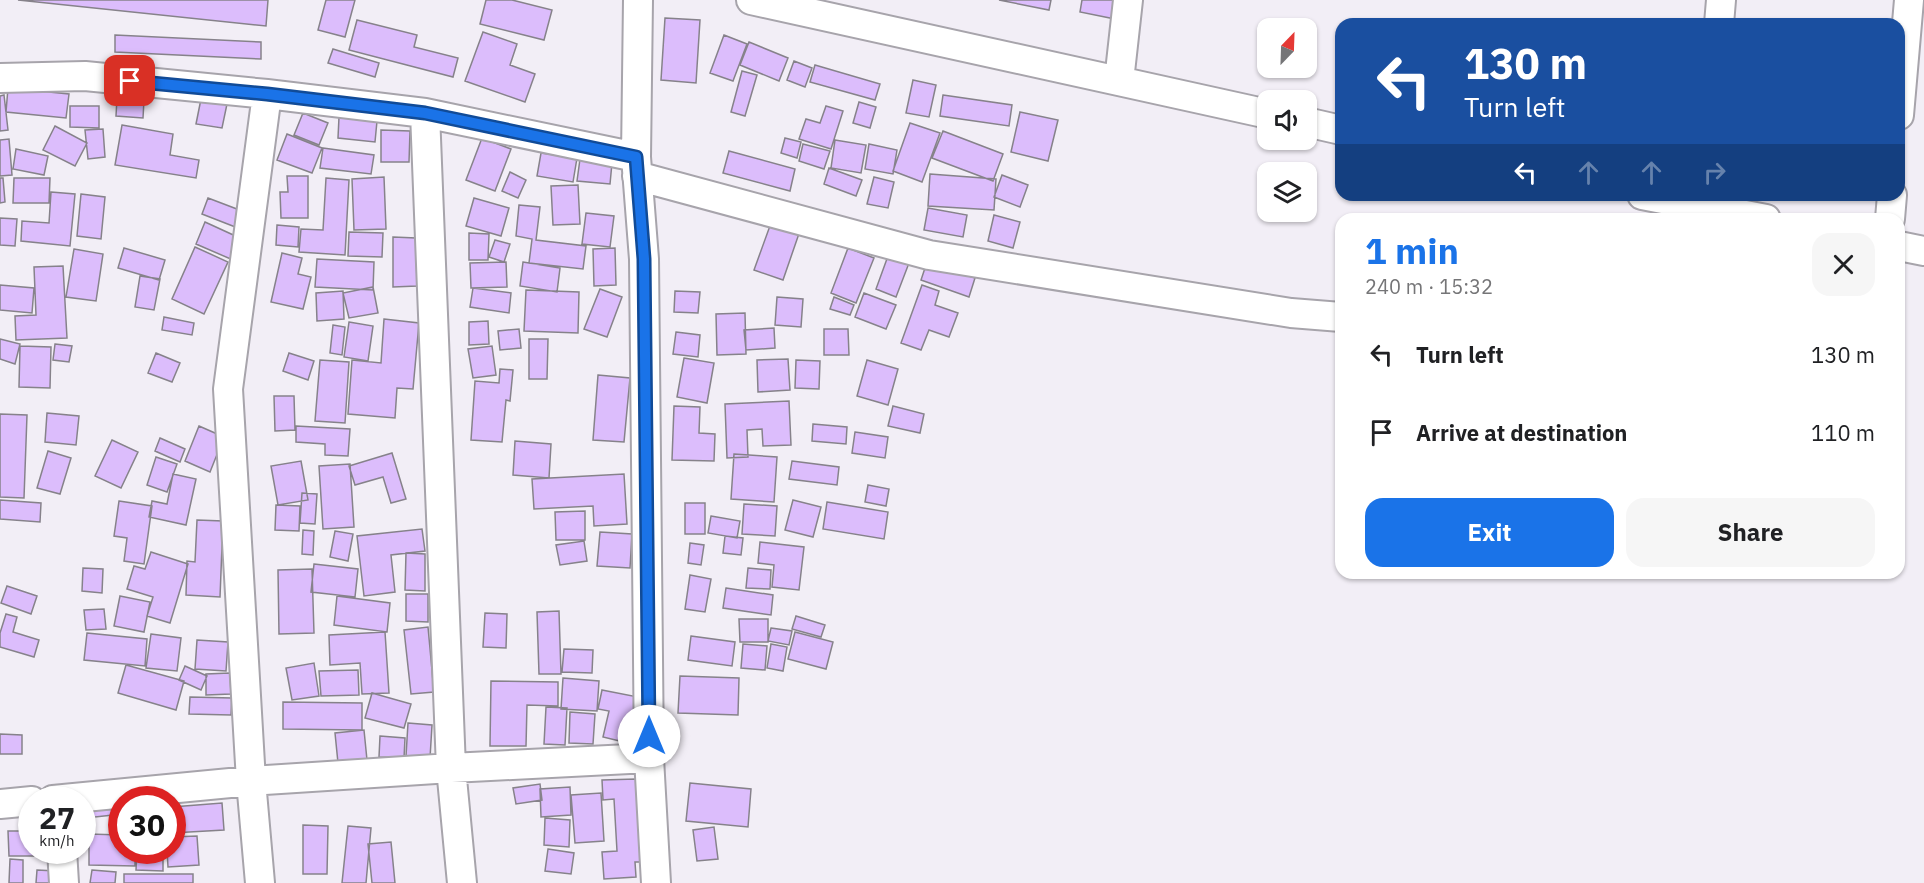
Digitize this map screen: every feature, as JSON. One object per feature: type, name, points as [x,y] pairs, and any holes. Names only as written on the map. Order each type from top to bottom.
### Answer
[{"type":"street","points":[[638,0],[636,166],[644,259],[649,758],[656,883]]},
{"type":"street","points":[[1119,81],[1128,0]]},
{"type":"street","points":[[1720,18],[1721,0]]},
{"type":"street","points":[[1905,52],[1910,0]]},
{"type":"street","points":[[764,1],[1257,112]]},
{"type":"street","points":[[0,78],[85,76],[425,113],[636,166],[929,255],[1291,313],[1335,317]]},
{"type":"street","points":[[260,883],[251,781],[228,389],[267,94]]},
{"type":"street","points":[[425,113],[451,768],[462,883]]},
{"type":"street","points":[[1317,125],[1335,129]]},
{"type":"street","points":[[1652,205],[1705,201],[1746,213]]},
{"type":"street","points":[[1905,247],[1924,251]]},
{"type":"street","points":[[96,796],[251,781],[649,758]]},
{"type":"street","points":[[0,804],[18,802]]},
{"type":"street","points":[[63,864],[64,883]]},
{"type":"building","points":[[18,0],[268,0],[266,26]]},
{"type":"building","points":[[326,0],[355,0],[345,37],[318,30]]},
{"type":"building","points":[[486,0],[512,0],[552,10],[544,40],[480,24]]},
{"type":"building","points":[[999,0],[1051,0],[1049,10]]},
{"type":"building","points":[[1082,0],[1124,0],[1120,20],[1080,12]]},
{"type":"building","points":[[665,18],[700,20],[696,83],[661,80]]},
{"type":"building","points":[[357,20],[417,35],[414,47],[458,58],[453,77],[349,50]]},
{"type":"building","points":[[483,32],[517,44],[510,65],[535,74],[525,102],[465,81]]},
{"type":"building","points":[[115,35],[261,42],[261,59],[115,52]]},
{"type":"building","points":[[724,35],[747,44],[733,81],[710,73]]},
{"type":"building","points":[[749,42],[788,58],[779,81],[740,65]]},
{"type":"building","points":[[333,49],[379,63],[375,77],[328,63]]},
{"type":"building","points":[[794,61],[812,68],[805,87],[787,80]]},
{"type":"building","points":[[815,65],[880,84],[875,100],[810,82]]},
{"type":"building","points":[[742,71],[757,75],[745,116],[731,112]]},
{"type":"building","points":[[913,80],[936,85],[929,117],[906,113]]},
{"type":"building","points":[[8,88],[69,94],[66,118],[6,112]]},
{"type":"building","points":[[4,95],[8,130],[0,131],[0,96]]},
{"type":"building","points":[[943,95],[1012,105],[1009,126],[940,116]]},
{"type":"building","points":[[117,98],[144,100],[143,118],[116,116]]},
{"type":"building","points":[[201,99],[227,104],[222,128],[196,124]]},
{"type":"building","points":[[859,102],[876,107],[870,128],[853,123]]},
{"type":"building","points":[[70,106],[99,106],[99,128],[70,127]]},
{"type":"building","points":[[826,106],[843,111],[831,149],[799,139],[806,119],[820,123]]},
{"type":"building","points":[[1020,112],[1058,120],[1048,161],[1011,152]]},
{"type":"building","points":[[303,113],[328,123],[319,145],[294,135]]},
{"type":"building","points":[[339,117],[377,121],[375,142],[338,138]]},
{"type":"building","points":[[910,123],[940,133],[922,182],[893,171]]},
{"type":"building","points":[[122,125],[173,134],[170,155],[199,160],[196,178],[115,165]]},
{"type":"building","points":[[55,126],[87,143],[75,166],[43,150]]},
{"type":"building","points":[[103,129],[105,157],[88,159],[85,130]]},
{"type":"building","points":[[381,130],[410,131],[409,162],[381,162]]},
{"type":"building","points":[[943,131],[1003,154],[993,181],[932,158]]},
{"type":"building","points":[[287,134],[322,148],[312,173],[277,160]]},
{"type":"building","points":[[482,138],[511,149],[495,191],[466,180]]},
{"type":"building","points":[[785,138],[801,142],[797,158],[781,153]]},
{"type":"building","points":[[9,139],[12,175],[0,176],[0,140]]},
{"type":"building","points":[[835,140],[866,145],[861,173],[831,168]]},
{"type":"building","points":[[803,144],[830,151],[824,169],[799,161]]},
{"type":"building","points":[[869,144],[897,150],[893,174],[865,169]]},
{"type":"building","points":[[323,148],[374,155],[371,174],[320,168]]},
{"type":"building","points":[[16,149],[48,156],[44,175],[13,169]]},
{"type":"building","points":[[729,151],[795,169],[790,191],[723,173]]},
{"type":"building","points":[[541,153],[577,158],[573,182],[537,176]]},
{"type":"building","points":[[580,159],[612,163],[610,184],[577,181]]},
{"type":"building","points":[[829,168],[862,180],[856,196],[824,184]]},
{"type":"building","points":[[510,172],[526,180],[518,198],[502,191]]},
{"type":"building","points":[[930,174],[996,179],[994,210],[928,206]]},
{"type":"building","points":[[1002,175],[1028,185],[1020,207],[994,197]]},
{"type":"building","points":[[287,176],[308,176],[308,218],[281,218],[280,192],[288,192]]},
{"type":"building","points":[[384,177],[386,229],[354,230],[352,179]]},
{"type":"building","points":[[874,177],[894,182],[888,208],[867,204]]},
{"type":"building","points":[[0,178],[3,178],[5,202],[0,203]]},
{"type":"building","points":[[14,178],[50,178],[49,203],[13,203]]},
{"type":"building","points":[[326,178],[349,180],[345,255],[299,252],[301,229],[323,230]]},
{"type":"building","points":[[578,185],[580,224],[553,225],[551,186]]},
{"type":"building","points":[[51,192],[75,194],[70,246],[21,241],[22,221],[49,223]]},
{"type":"building","points":[[81,194],[105,197],[101,239],[77,236]]},
{"type":"building","points":[[208,198],[250,214],[243,230],[202,214]]},
{"type":"building","points":[[474,198],[509,208],[501,236],[466,226]]},
{"type":"building","points":[[519,205],[540,207],[536,240],[586,246],[583,269],[529,263],[532,239],[516,236]]},
{"type":"building","points":[[928,208],[967,215],[963,237],[924,230]]},
{"type":"building","points":[[775,212],[803,222],[783,280],[754,270]]},
{"type":"building","points":[[586,213],[614,216],[610,247],[582,244]]},
{"type":"building","points":[[994,215],[1020,222],[1013,248],[988,241]]},
{"type":"building","points":[[0,218],[17,219],[15,246],[0,245]]},
{"type":"building","points":[[205,222],[242,239],[233,260],[196,244]]},
{"type":"building","points":[[277,225],[299,227],[298,247],[276,245]]},
{"type":"building","points":[[349,232],[383,233],[382,257],[348,256]]},
{"type":"building","points":[[469,233],[489,234],[488,260],[469,260]]},
{"type":"building","points":[[393,237],[416,238],[417,286],[393,287]]},
{"type":"building","points":[[495,240],[510,244],[504,262],[489,257]]},
{"type":"building","points":[[195,247],[228,262],[204,314],[172,299]]},
{"type":"building","points":[[124,248],[165,260],[159,280],[118,268]]},
{"type":"building","points":[[615,248],[616,285],[594,286],[593,249]]},
{"type":"building","points":[[848,248],[874,258],[856,303],[831,293]]},
{"type":"building","points":[[74,249],[103,254],[96,301],[66,297]]},
{"type":"building","points":[[282,253],[302,258],[298,274],[311,277],[303,309],[271,302]]},
{"type":"building","points":[[888,256],[909,263],[896,297],[876,289]]},
{"type":"building","points":[[317,259],[374,262],[373,290],[315,287]]},
{"type":"building","points":[[506,262],[507,287],[471,288],[470,263]]},
{"type":"building","points":[[523,262],[560,268],[557,292],[520,286]]},
{"type":"building","points":[[927,262],[975,278],[969,297],[921,280]]},
{"type":"building","points":[[63,266],[67,338],[16,340],[15,316],[36,315],[34,267]]},
{"type":"building","points":[[140,276],[160,279],[154,310],[135,307]]},
{"type":"building","points":[[0,285],[34,288],[32,313],[0,310]]},
{"type":"building","points":[[922,285],[939,291],[935,305],[958,313],[949,337],[929,330],[921,350],[901,343]]},
{"type":"building","points":[[373,287],[378,313],[349,318],[343,293]]},
{"type":"building","points":[[473,288],[511,293],[509,313],[470,307]]},
{"type":"building","points":[[600,289],[622,297],[607,337],[584,329]]},
{"type":"building","points":[[526,290],[579,292],[578,333],[524,331]]},
{"type":"building","points":[[343,291],[344,319],[317,321],[316,293]]},
{"type":"building","points":[[675,291],[700,292],[698,313],[674,312]]},
{"type":"building","points":[[864,293],[896,305],[886,329],[855,317]]},
{"type":"building","points":[[777,297],[803,299],[801,327],[775,325]]},
{"type":"building","points":[[834,297],[854,305],[850,315],[830,309]]},
{"type":"building","points":[[745,313],[746,354],[717,355],[716,314]]},
{"type":"building","points":[[164,317],[194,323],[192,335],[162,330]]},
{"type":"building","points":[[384,319],[419,323],[413,389],[397,388],[395,418],[348,414],[352,360],[381,363]]},
{"type":"building","points":[[488,321],[489,344],[469,345],[469,322]]},
{"type":"building","points":[[349,322],[373,326],[368,361],[344,357]]},
{"type":"building","points":[[333,325],[345,327],[342,355],[330,353]]},
{"type":"building","points":[[774,328],[775,348],[746,350],[744,330]]},
{"type":"building","points":[[519,329],[521,348],[500,350],[498,331]]},
{"type":"building","points":[[824,329],[848,329],[849,355],[824,355]]},
{"type":"building","points":[[676,332],[700,335],[698,357],[673,354]]},
{"type":"building","points":[[0,339],[20,344],[15,364],[0,359]]},
{"type":"building","points":[[529,339],[548,339],[547,379],[529,379]]},
{"type":"building","points":[[55,344],[72,346],[69,362],[53,360]]},
{"type":"building","points":[[20,346],[51,347],[50,388],[19,387]]},
{"type":"building","points":[[492,346],[496,375],[473,378],[468,349]]},
{"type":"building","points":[[156,353],[180,363],[172,382],[148,373]]},
{"type":"building","points":[[289,353],[314,361],[308,380],[283,371]]},
{"type":"building","points":[[684,358],[714,363],[707,403],[677,397]]},
{"type":"building","points":[[788,359],[790,390],[758,392],[757,360]]},
{"type":"building","points":[[320,360],[349,362],[345,423],[315,421]]},
{"type":"building","points":[[796,360],[820,361],[819,389],[795,388]]},
{"type":"building","points":[[867,360],[898,369],[888,405],[857,396]]},
{"type":"building","points":[[500,369],[513,370],[510,401],[506,400],[502,442],[471,440],[475,381],[499,383]]},
{"type":"building","points":[[598,375],[630,378],[624,442],[593,440]]},
{"type":"building","points":[[274,396],[294,396],[295,430],[275,431]]},
{"type":"building","points":[[789,401],[791,445],[763,446],[762,429],[747,430],[748,457],[727,458],[725,404]]},
{"type":"building","points":[[674,406],[700,407],[699,433],[715,434],[714,461],[672,460]]},
{"type":"building","points":[[893,406],[924,414],[920,433],[888,426]]},
{"type":"building","points":[[47,413],[79,416],[76,445],[45,442]]},
{"type":"building","points":[[0,414],[27,415],[24,498],[0,497]]},
{"type":"building","points":[[813,424],[847,427],[846,444],[812,441]]},
{"type":"building","points":[[199,426],[224,437],[210,472],[185,461]]},
{"type":"building","points":[[296,426],[350,429],[348,456],[325,455],[325,444],[296,442]]},
{"type":"building","points":[[855,432],[888,437],[885,458],[852,453]]},
{"type":"building","points":[[160,438],[185,449],[180,462],[155,451]]},
{"type":"building","points":[[112,440],[138,452],[121,488],[95,476]]},
{"type":"building","points":[[515,441],[551,444],[549,478],[513,475]]},
{"type":"building","points":[[48,451],[71,458],[60,494],[37,488]]},
{"type":"building","points":[[392,453],[406,499],[391,503],[383,477],[355,485],[349,466]]},
{"type":"building","points":[[734,454],[777,457],[774,502],[731,499]]},
{"type":"building","points":[[156,457],[177,464],[167,492],[147,485]]},
{"type":"building","points":[[301,461],[308,500],[278,505],[271,466]]},
{"type":"building","points":[[792,461],[839,467],[837,485],[789,479]]},
{"type":"building","points":[[350,464],[354,527],[323,529],[319,466]]},
{"type":"building","points":[[173,474],[196,479],[186,525],[149,517],[152,501],[167,504]]},
{"type":"building","points":[[624,474],[627,524],[594,526],[593,506],[534,509],[532,479]]},
{"type":"building","points":[[868,485],[889,489],[886,506],[865,502]]},
{"type":"building","points":[[302,493],[317,494],[315,524],[300,523]]},
{"type":"building","points":[[0,500],[41,503],[40,522],[0,519]]},
{"type":"building","points":[[793,500],[821,507],[813,537],[785,530]]},
{"type":"building","points":[[119,501],[152,506],[144,564],[124,561],[127,538],[114,536]]},
{"type":"building","points":[[827,502],[888,512],[884,539],[823,529]]},
{"type":"building","points":[[685,503],[705,503],[705,534],[685,534]]},
{"type":"building","points":[[744,504],[777,506],[775,536],[742,534]]},
{"type":"building","points":[[276,505],[300,506],[299,531],[275,530]]},
{"type":"building","points":[[585,511],[585,540],[556,540],[555,512]]},
{"type":"building","points":[[711,516],[740,521],[737,538],[708,533]]},
{"type":"building","points":[[197,520],[223,521],[220,597],[186,595],[187,561],[195,562]]},
{"type":"building","points":[[422,529],[425,551],[391,555],[395,592],[364,596],[357,536]]},
{"type":"building","points":[[303,530],[314,531],[313,555],[302,554]]},
{"type":"building","points":[[335,531],[353,534],[348,561],[330,557]]},
{"type":"building","points":[[600,532],[632,534],[630,568],[597,566]]},
{"type":"building","points":[[725,536],[743,538],[741,555],[723,553]]},
{"type":"building","points":[[584,541],[587,561],[560,565],[556,545]]},
{"type":"building","points":[[760,542],[804,547],[799,590],[772,587],[774,565],[758,563]]},
{"type":"building","points":[[690,543],[704,545],[701,565],[688,563]]},
{"type":"building","points":[[151,552],[188,564],[170,623],[147,616],[153,597],[127,589],[134,566],[145,569]]},
{"type":"building","points":[[406,553],[425,554],[425,591],[405,590]]},
{"type":"building","points":[[314,564],[358,569],[355,597],[311,592]]},
{"type":"building","points":[[83,568],[103,569],[102,593],[82,591]]},
{"type":"building","points":[[748,568],[771,570],[770,589],[746,588]]},
{"type":"building","points":[[312,569],[314,633],[279,634],[278,570]]},
{"type":"building","points":[[690,575],[711,579],[705,612],[685,609]]},
{"type":"building","points":[[7,586],[37,596],[31,614],[1,603]]},
{"type":"building","points":[[726,588],[773,595],[771,615],[723,608]]},
{"type":"building","points":[[406,594],[428,594],[428,622],[406,621]]},
{"type":"building","points":[[120,596],[150,602],[144,632],[114,626]]},
{"type":"building","points":[[337,596],[390,603],[387,632],[334,625]]},
{"type":"building","points":[[104,609],[106,629],[86,630],[84,610]]},
{"type":"building","points":[[559,611],[561,674],[539,674],[537,612]]},
{"type":"building","points":[[485,613],[507,614],[506,648],[483,647]]},
{"type":"building","points":[[6,614],[17,617],[13,632],[39,640],[34,657],[0,647],[0,633]]},
{"type":"building","points":[[796,616],[825,625],[821,637],[792,629]]},
{"type":"building","points":[[739,619],[768,619],[768,642],[740,642]]},
{"type":"building","points":[[428,627],[434,692],[411,694],[404,630]]},
{"type":"building","points":[[771,628],[792,631],[789,645],[768,641]]},
{"type":"building","points":[[385,632],[389,693],[362,694],[360,663],[330,665],[329,635]]},
{"type":"building","points":[[795,632],[833,642],[826,669],[788,659]]},
{"type":"building","points":[[87,633],[147,639],[145,666],[84,660]]},
{"type":"building","points":[[151,634],[181,638],[177,671],[146,668]]},
{"type":"building","points":[[691,636],[735,642],[732,666],[688,660]]},
{"type":"building","points":[[197,640],[228,642],[226,671],[195,669]]},
{"type":"building","points":[[743,644],[767,646],[765,670],[741,668]]},
{"type":"building","points":[[771,644],[787,647],[783,671],[767,668]]},
{"type":"building","points":[[564,649],[593,650],[592,673],[562,672]]},
{"type":"building","points":[[314,663],[319,696],[292,700],[286,668]]},
{"type":"building","points":[[126,665],[184,681],[176,710],[118,693]]},
{"type":"building","points":[[185,666],[207,676],[201,690],[179,680]]},
{"type":"building","points":[[358,670],[359,695],[321,696],[319,671]]},
{"type":"building","points":[[230,673],[231,694],[206,695],[206,674]]},
{"type":"building","points":[[680,676],[739,678],[738,715],[678,713]]},
{"type":"building","points":[[563,678],[599,681],[597,711],[561,709]]},
{"type":"building","points":[[491,681],[558,682],[558,706],[527,705],[526,746],[490,746]]},
{"type":"building","points":[[602,690],[638,697],[628,743],[603,737],[609,711],[598,709]]},
{"type":"building","points":[[372,693],[411,704],[404,728],[365,718]]},
{"type":"building","points":[[190,697],[232,698],[231,715],[189,714]]},
{"type":"building","points":[[283,702],[362,703],[362,730],[283,729]]},
{"type":"building","points":[[546,707],[567,708],[565,745],[544,744]]},
{"type":"building","points":[[570,712],[595,714],[593,744],[569,743]]},
{"type":"building","points":[[408,723],[432,725],[430,758],[406,756]]},
{"type":"building","points":[[364,730],[367,760],[338,763],[335,733]]},
{"type":"building","points":[[0,734],[22,735],[22,754],[0,754]]},
{"type":"building","points":[[380,736],[405,738],[404,758],[379,757]]},
{"type":"building","points":[[636,779],[641,862],[635,862],[636,877],[604,879],[602,852],[617,851],[614,799],[603,800],[602,780]]},
{"type":"building","points":[[690,783],[751,789],[748,827],[686,821]]},
{"type":"building","points":[[540,784],[542,800],[516,804],[513,788]]},
{"type":"building","points":[[570,787],[571,815],[541,817],[540,789]]},
{"type":"building","points":[[601,793],[604,841],[575,843],[571,795]]},
{"type":"building","points":[[96,799],[108,800],[108,816],[96,817]]},
{"type":"building","points":[[222,803],[224,830],[186,832],[186,806]]},
{"type":"building","points":[[545,818],[570,820],[569,847],[544,845]]},
{"type":"building","points":[[303,825],[328,826],[327,874],[303,874]]},
{"type":"building","points":[[348,826],[371,828],[366,883],[342,883]]},
{"type":"building","points":[[714,827],[718,859],[697,861],[693,830]]},
{"type":"building","points":[[8,831],[18,831],[18,856],[9,856]]},
{"type":"building","points":[[96,834],[108,835],[108,864],[135,864],[135,866],[89,865],[96,864]]},
{"type":"building","points":[[186,836],[197,836],[199,865],[168,867],[168,864],[186,864]]},
{"type":"building","points":[[391,842],[395,883],[372,883],[368,844]]},
{"type":"building","points":[[548,849],[574,853],[571,874],[545,871]]},
{"type":"building","points":[[10,859],[18,860],[18,864],[23,864],[23,883],[9,883]]},
{"type":"building","points":[[136,864],[163,864],[163,871],[136,870]]},
{"type":"building","points":[[37,870],[56,871],[56,883],[36,883]]},
{"type":"building","points":[[92,870],[116,872],[115,883],[90,883]]},
{"type":"building","points":[[124,874],[193,874],[193,883],[124,883]]},
{"type":"route","points":[[130,81],[267,94],[425,113],[636,157],[644,259],[649,736]]}]
